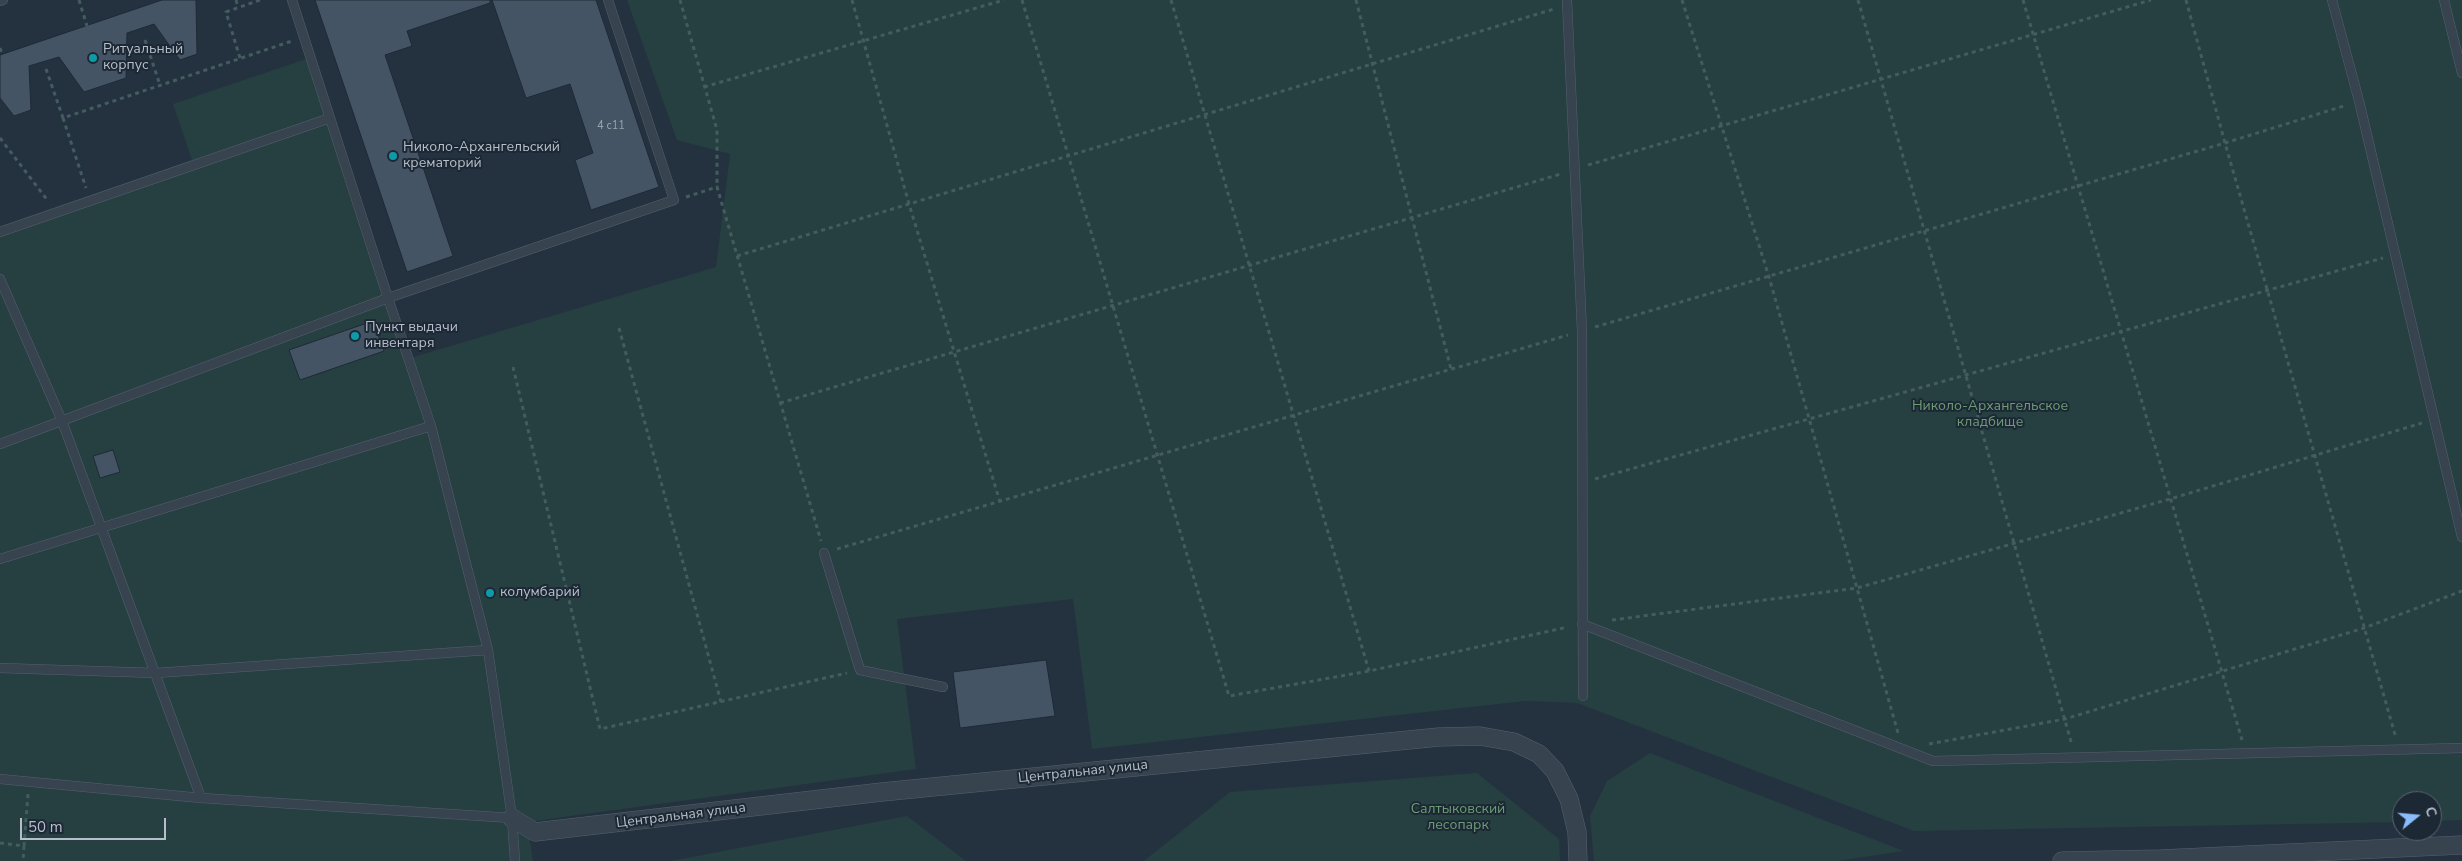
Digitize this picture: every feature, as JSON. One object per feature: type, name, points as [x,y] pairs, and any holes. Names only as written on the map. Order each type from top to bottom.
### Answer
[{"type":"street","name":"Центральная улица","points":[[512,818],[535,832],[921,788],[1439,737],[1480,736],[1514,742],[1539,754],[1555,771],[1571,807],[1577,832],[1578,861]]},
{"type":"street","points":[[2062,861],[2161,859],[2462,844]]},
{"type":"lane","points":[[292,0],[431,426],[488,650],[512,818],[515,861]]},
{"type":"lane","points":[[0,444],[388,298],[674,200],[608,0]]},
{"type":"lane","points":[[2332,0],[2360,101],[2462,536]]},
{"type":"lane","points":[[2444,0],[2462,73]]},
{"type":"lane","points":[[1567,2],[1582,331],[1583,696]]},
{"type":"lane","points":[[0,232],[330,118]]},
{"type":"lane","points":[[0,278],[62,421],[201,798]]},
{"type":"lane","points":[[0,559],[431,426]]},
{"type":"lane","points":[[824,553],[860,670],[943,687]]},
{"type":"lane","points":[[1582,624],[1934,761],[2462,748]]},
{"type":"lane","points":[[0,668],[156,673],[488,650]]},
{"type":"lane","points":[[0,780],[201,798],[512,818]]},
{"type":"path","points":[[78,0],[87,26]]},
{"type":"path","points":[[236,0],[238,8]]},
{"type":"path","points":[[240,58],[226,12],[260,0]]},
{"type":"path","points":[[680,0],[717,130],[717,187],[824,553],[2225,143],[2360,101]]},
{"type":"path","points":[[852,0],[909,204],[1000,502]]},
{"type":"path","points":[[704,86],[1004,0]]},
{"type":"path","points":[[1022,0],[1229,696],[1369,671],[1582,624],[1857,588],[2170,499],[2434,419]]},
{"type":"path","points":[[1171,0],[1369,671]]},
{"type":"path","points":[[1356,0],[1374,63],[1451,370]]},
{"type":"path","points":[[1682,0],[1769,276],[1903,749],[2065,720],[2364,628],[2462,591]]},
{"type":"path","points":[[1858,0],[2076,757]]},
{"type":"path","points":[[2023,0],[2246,753]]},
{"type":"path","points":[[780,403],[2151,0]]},
{"type":"path","points":[[2186,0],[2225,143],[2399,749]]},
{"type":"path","points":[[737,256],[1374,63],[1567,2]]},
{"type":"path","points":[[63,118],[304,36]]},
{"type":"path","points":[[145,40],[160,85]]},
{"type":"path","points":[[0,48],[2,54]]},
{"type":"path","points":[[46,69],[90,201]]},
{"type":"path","points":[[0,138],[57,212]]},
{"type":"path","points":[[674,200],[717,187]]},
{"type":"path","points":[[1582,483],[2395,254]]},
{"type":"path","points":[[619,328],[721,702]]},
{"type":"path","points":[[513,367],[600,729],[860,670]]},
{"type":"path","points":[[23,861],[29,782]]},
{"type":"path","points":[[0,843],[24,846]]},
{"type":"green space","name":"Николо-Архангельское кладбище","points":[[627,0],[2462,0],[2462,820],[2442,821],[2442,791],[2392,791],[2392,822],[1914,831],[1577,703],[1525,701],[1092,749],[1073,599],[897,619],[916,769],[527,822],[533,861],[0,861],[0,226],[192,160],[173,104],[306,59],[407,359],[716,267],[730,154],[677,140]]},
{"type":"green space","points":[[1650,753],[1904,851],[1837,861],[1594,861],[1590,816],[1607,781]]},
{"type":"green space","name":"Салтыковский лесопарк","points":[[1477,773],[1559,839],[1560,861],[1144,861],[1230,792]]},
{"type":"green space","points":[[907,816],[966,861],[671,861]]},
{"type":"building","name":"Ритуальный корпус","points":[[162,0],[196,0],[197,54],[180,60],[154,24],[127,33],[126,78],[84,92],[59,57],[29,66],[31,110],[14,116],[0,98],[0,55]]},
{"type":"building","name":"Николо-Архангельский крематорий","points":[[315,0],[490,0],[490,3],[407,31],[412,46],[385,55],[453,256],[407,272]]},
{"type":"building","points":[[492,0],[596,0],[659,187],[591,210],[575,160],[593,153],[570,84],[526,98]]},
{"type":"building","name":"Пункт выдачи инвентаря","points":[[373,321],[384,351],[300,380],[289,350]]},
{"type":"building","points":[[113,450],[120,472],[100,478],[93,456]]},
{"type":"building","points":[[1046,660],[1055,716],[960,728],[953,672]]},
{"type":"place","name":"Ритуальный корпус","points":[[93,58]]},
{"type":"place","name":"Николо-Архангельский крематорий","points":[[393,156]]},
{"type":"place","name":"Пункт выдачи инвентаря","points":[[355,336]]},
{"type":"place","name":"колумбарий","points":[[490,593]]}]
